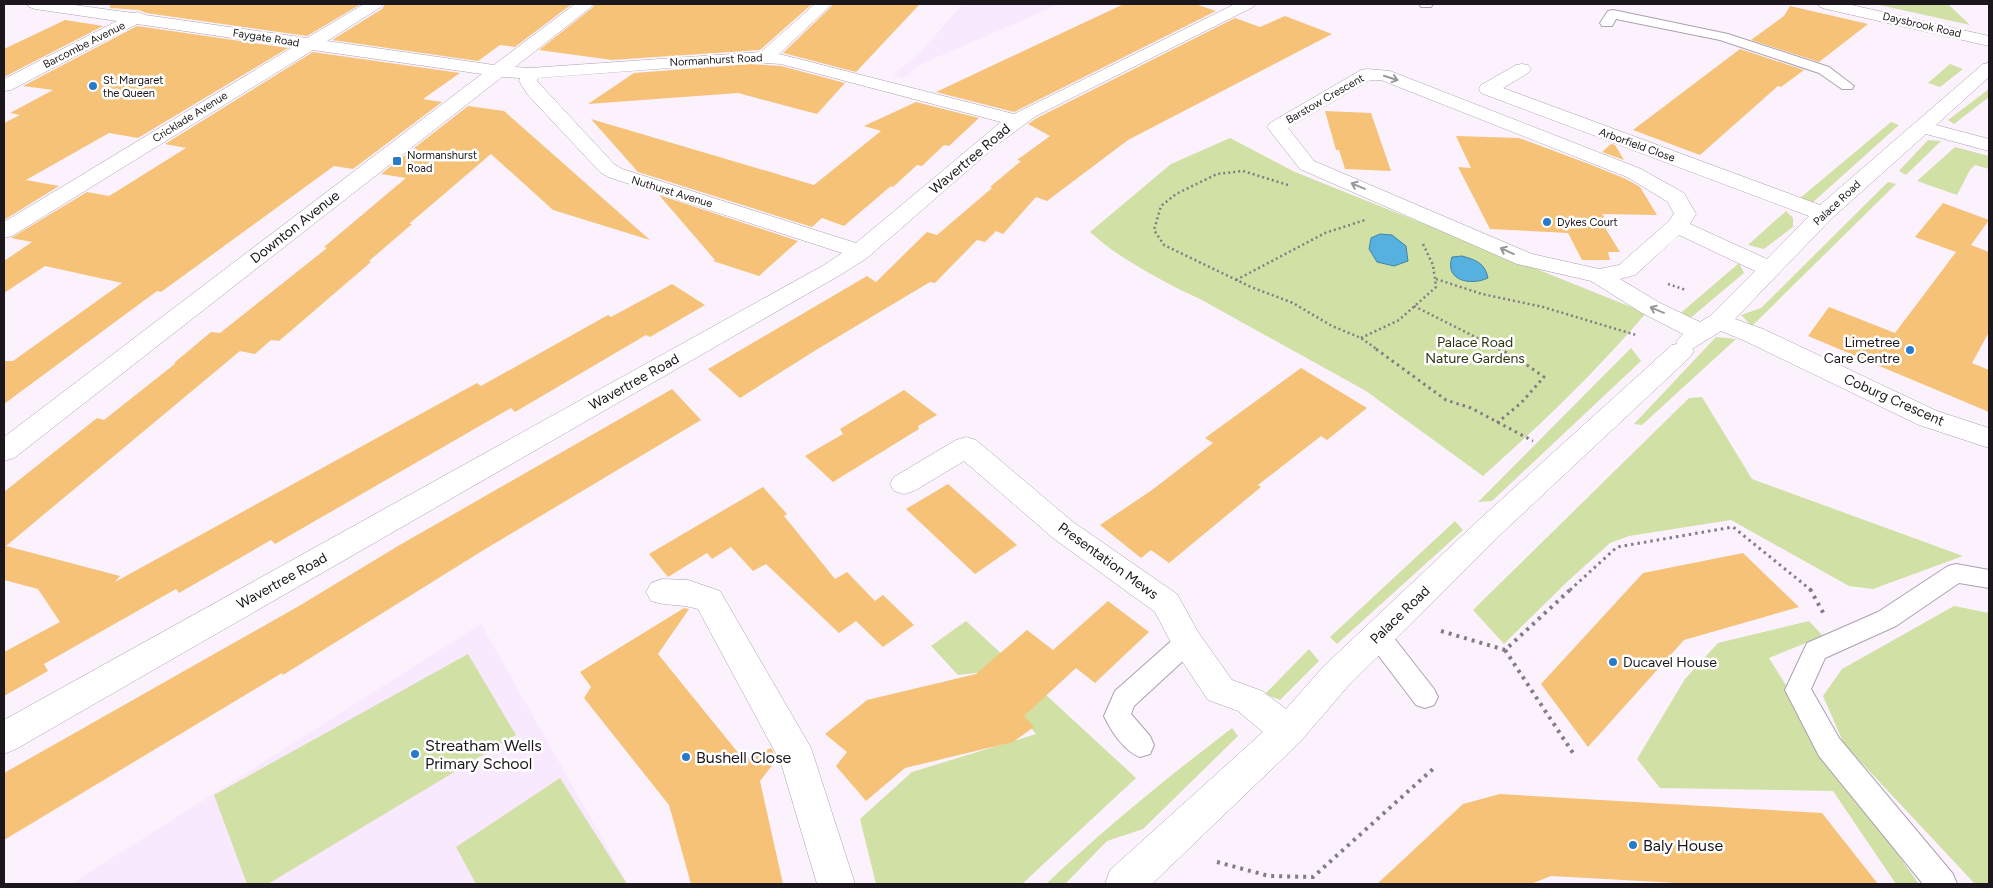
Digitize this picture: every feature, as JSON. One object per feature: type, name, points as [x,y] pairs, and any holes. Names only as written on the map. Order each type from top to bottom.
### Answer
[{"type":"street","name":"Faygate Road","points":[[35,4],[497,71]]},
{"type":"street","name":"Cricklade Avenue","points":[[4,231],[375,4]]},
{"type":"street","name":"Downton Avenue","points":[[4,451],[585,4]]},
{"type":"street","points":[[767,57],[824,4]]},
{"type":"street","name":"Wavertree Road","points":[[4,738],[832,270],[859,252],[993,137],[1016,120],[1247,4]]},
{"type":"street","name":"Daysbrook Road","points":[[1826,4],[1989,41]]},
{"type":"street","name":"Barcombe Avenue","points":[[4,86],[160,6]]},
{"type":"street","name":"Normanhurst Road","points":[[497,71],[530,73],[767,57],[814,67],[1016,120]]},
{"type":"street","name":"Palace Road","points":[[1124,884],[1288,731],[1336,676],[1491,526],[1770,269],[1823,214],[1989,68]]},
{"type":"street","name":"Arborfield Close","points":[[1522,69],[1488,90],[1823,214]]},
{"type":"street","name":"Nuthurst Avenue","points":[[530,73],[528,81],[535,91],[607,168],[615,173],[859,252]]},
{"type":"street","name":"Barstow Crescent","points":[[1599,276],[1627,270],[1677,226],[1684,214],[1676,198],[1634,173],[1384,75],[1367,74],[1277,127],[1307,165],[1525,259],[1599,276],[1697,337]]},
{"type":"street","points":[[1922,126],[1989,145]]},
{"type":"street","points":[[1677,226],[1770,269]]},
{"type":"street","name":"Coburg Crescent","points":[[1697,337],[1754,334],[1928,418],[1989,440]]},
{"type":"street","name":"Presentation Mews","points":[[904,484],[966,447],[1063,530],[1166,603],[1187,642],[1220,690],[1250,701],[1288,731]]},
{"type":"street","points":[[662,592],[688,592],[709,600],[798,759],[836,884]]},
{"type":"lane","points":[[1607,23],[1613,14],[1723,36],[1824,70],[1847,86]]},
{"type":"lane","points":[[1942,884],[1829,747],[1798,690],[1816,651],[1887,618],[1956,573],[1989,579]]},
{"type":"lane","points":[[1378,636],[1425,697]]},
{"type":"lane","points":[[1140,745],[1118,716],[1124,699],[1187,642]]},
{"type":"path","points":[[1292,186],[1243,171],[1217,174],[1176,194],[1161,206],[1154,230],[1164,245],[1236,280],[1293,303],[1332,326],[1362,338],[1446,400],[1458,402],[1533,441]]},
{"type":"path","points":[[1236,280],[1325,233],[1365,220],[1357,216]]},
{"type":"path","points":[[1362,338],[1399,320],[1436,287],[1436,279],[1428,253],[1419,238]]},
{"type":"path","points":[[1436,279],[1482,294],[1543,307],[1636,335]]},
{"type":"path","points":[[1414,306],[1516,358],[1544,377],[1521,403],[1497,423]]},
{"type":"path","points":[[1505,650],[1617,546],[1733,526],[1810,589],[1838,641]]},
{"type":"path","points":[[1441,631],[1505,650],[1573,753]]},
{"type":"path","points":[[1217,862],[1270,876],[1312,877],[1434,768]]},
{"type":"shaded area","points":[[963,4],[1060,4],[919,65],[904,78],[893,75],[920,52]]},
{"type":"shaded area","name":"Streatham Wells Primary School","points":[[481,624],[628,884],[71,884]]},
{"type":"green space","points":[[1875,4],[1948,4],[1970,25]]},
{"type":"green space","points":[[1950,64],[1963,69],[1940,87],[1928,83]]},
{"type":"green space","points":[[1989,89],[1989,97],[1954,124],[1948,120]]},
{"type":"green space","points":[[1891,122],[1899,125],[1812,203],[1799,199]]},
{"type":"green space","name":"Palace Road Nature Gardens","points":[[1230,138],[1295,172],[1646,313],[1608,356],[1567,397],[1483,476],[1366,391],[1142,269],[1101,242],[1090,232],[1171,164]]},
{"type":"green space","points":[[1928,140],[1941,141],[1906,175],[1899,171]]},
{"type":"green space","points":[[1955,147],[1989,156],[1989,169],[1975,165],[1970,170],[1957,195],[1917,181]]},
{"type":"green space","points":[[1888,182],[1896,184],[1752,326],[1741,315],[1761,308]]},
{"type":"green space","points":[[1786,211],[1793,218],[1793,227],[1764,249],[1748,245]]},
{"type":"green space","points":[[1739,263],[1744,273],[1688,320],[1676,317]]},
{"type":"green space","points":[[1716,337],[1736,339],[1642,425],[1634,424]]},
{"type":"green space","points":[[1631,348],[1641,361],[1492,501],[1478,502]]},
{"type":"green space","points":[[1702,397],[1752,479],[1963,556],[1873,589],[1849,586],[1731,520],[1629,536],[1610,543],[1504,644],[1473,610],[1689,398]]},
{"type":"green space","points":[[1455,521],[1463,530],[1337,644],[1330,637]]},
{"type":"green space","points":[[1954,606],[1989,613],[1989,884],[1975,884],[1844,744],[1823,696],[1842,669]]},
{"type":"green space","points":[[966,621],[1136,778],[1022,884],[876,884],[860,819],[912,772],[1036,734],[984,672],[958,675],[931,646]]},
{"type":"green space","points":[[1809,621],[1823,636],[1769,658],[1852,791],[1919,884],[1896,884],[1833,791],[1660,788],[1637,759],[1685,679],[1718,643]]},
{"type":"green space","points":[[1309,649],[1319,661],[1280,700],[1265,694]]},
{"type":"green space","points":[[468,654],[516,735],[268,884],[247,884],[214,795]]},
{"type":"green space","points":[[1232,728],[1238,736],[1143,829],[1107,841],[1065,884],[1046,884],[1137,803]]},
{"type":"green space","points":[[560,778],[627,884],[476,884],[456,847]]},
{"type":"water","points":[[1380,234],[1392,235],[1406,246],[1408,261],[1394,266],[1377,262],[1369,249],[1371,238]]},
{"type":"water","points":[[1462,256],[1479,263],[1485,269],[1488,278],[1467,281],[1455,276],[1452,272],[1452,257]]},
{"type":"building","points":[[110,4],[361,4],[307,36],[146,13],[139,10],[110,8]]},
{"type":"building","points":[[385,4],[572,4],[515,47],[500,45],[478,61],[332,40],[382,9]]},
{"type":"building","points":[[595,4],[812,4],[760,50],[612,60],[539,50]]},
{"type":"building","points":[[834,4],[920,4],[856,72],[783,53]]},
{"type":"building","points":[[1124,4],[1195,4],[1216,11],[1014,112],[936,92]]},
{"type":"building","points":[[1790,6],[1868,24],[1819,62],[1751,40],[1784,16]]},
{"type":"building","points":[[1285,16],[1332,34],[1128,140],[1047,201],[1036,197],[1003,234],[996,231],[985,242],[977,240],[935,283],[930,282],[740,398],[708,369],[867,276],[876,282],[927,232],[937,235],[1021,161],[1017,160],[1050,136],[1028,124],[1037,118],[1235,18],[1260,27]]},
{"type":"building","points":[[65,20],[103,26],[4,77],[4,49]]},
{"type":"building","points":[[137,26],[288,48],[138,138],[109,133],[26,180],[59,186],[4,220],[4,123],[20,115],[10,113],[53,90],[23,86]]},
{"type":"building","points":[[1740,49],[1804,70],[1781,87],[1778,86],[1700,155],[1633,130]]},
{"type":"building","points":[[313,52],[460,73],[423,99],[442,102],[353,169],[334,166],[161,292],[157,291],[4,404],[4,361],[13,361],[122,283],[45,266],[4,293],[4,261],[32,242],[11,238],[87,192],[109,196],[114,193],[186,148],[165,144]]},
{"type":"building","points":[[750,64],[781,66],[845,83],[817,114],[738,93],[588,104],[634,73]]},
{"type":"building","points":[[916,102],[979,118],[949,146],[944,145],[922,166],[917,165],[844,226],[822,218],[812,227],[638,172],[591,119],[814,185],[881,131],[864,126]]},
{"type":"building","points":[[468,106],[504,111],[650,240],[553,210],[491,154],[409,224],[412,224],[279,341],[271,340],[255,354],[240,351],[6,546],[120,576],[115,582],[477,383],[481,386],[608,315],[611,317],[672,284],[705,305],[650,337],[646,335],[515,412],[511,408],[275,544],[271,540],[179,593],[176,589],[44,664],[48,671],[4,696],[4,652],[60,622],[38,589],[4,580],[4,492],[97,418],[104,420],[176,363],[174,363],[211,332],[220,333],[327,248],[324,247],[406,178],[381,174]]},
{"type":"building","points":[[1325,111],[1371,113],[1391,171],[1345,169],[1339,150],[1336,150]]},
{"type":"building","points":[[1456,136],[1519,138],[1589,164],[1626,179],[1640,187],[1657,215],[1602,214],[1610,225],[1604,226],[1620,252],[1608,252],[1610,260],[1582,260],[1568,233],[1490,229],[1458,167],[1471,168]]},
{"type":"building","points":[[1611,144],[1615,145],[1624,160],[1602,152]]},
{"type":"building","points":[[659,195],[798,241],[759,276],[713,261],[715,260]]},
{"type":"building","name":"Limetree Care Centre","points":[[1943,203],[1989,220],[1971,245],[1989,252],[1989,332],[1972,363],[1989,370],[1989,412],[1808,336],[1829,307],[1895,333],[1956,252],[1915,237]]},
{"type":"building","points":[[1301,368],[1367,408],[1327,440],[1321,436],[1258,485],[1261,487],[1169,563],[1151,550],[1141,558],[1100,525],[1152,490],[1213,443],[1205,438]]},
{"type":"building","points":[[672,389],[701,420],[482,551],[283,675],[282,673],[4,840],[4,773],[299,606],[398,546]]},
{"type":"building","points":[[904,390],[937,415],[918,426],[919,429],[833,482],[805,456],[843,434],[840,429]]},
{"type":"building","points":[[948,484],[1017,545],[975,574],[906,509]]},
{"type":"building","points":[[763,487],[787,514],[784,516],[835,579],[847,572],[875,601],[883,595],[914,625],[883,647],[856,621],[839,633],[766,564],[753,571],[731,547],[712,559],[707,553],[668,577],[649,554]]},
{"type":"building","name":"Ducavel House","points":[[1743,553],[1799,607],[1684,640],[1588,747],[1541,684],[1643,573]]},
{"type":"building","name":"Bushell Close","points":[[1108,601],[1149,632],[1095,683],[1076,668],[1024,716],[1034,727],[1013,742],[905,768],[866,801],[836,766],[847,752],[825,734],[867,700],[976,674],[1027,630],[1053,650]]},
{"type":"building","name":"Bushell Close","points":[[684,608],[689,609],[658,654],[744,760],[771,748],[777,759],[760,781],[783,884],[691,884],[669,805],[584,698],[591,687],[580,672]]},
{"type":"building","name":"Baly House","points":[[1500,794],[1822,813],[1878,884],[1695,884],[1551,876],[1531,884],[1377,884],[1463,804]]},
{"type":"place","name":"St. Margaret the Queen","points":[[93,86]]},
{"type":"place","name":"Normanshurst Road","points":[[397,161]]},
{"type":"place","name":"Dykes Court","points":[[1547,222]]},
{"type":"place","name":"Limetree Care Centre","points":[[1910,350]]},
{"type":"place","name":"Ducavel House","points":[[1613,662]]},
{"type":"place","name":"Streatham Wells Primary School","points":[[415,754]]},
{"type":"place","name":"Bushell Close","points":[[686,757]]},
{"type":"place","name":"Baly House","points":[[1633,845]]}]
